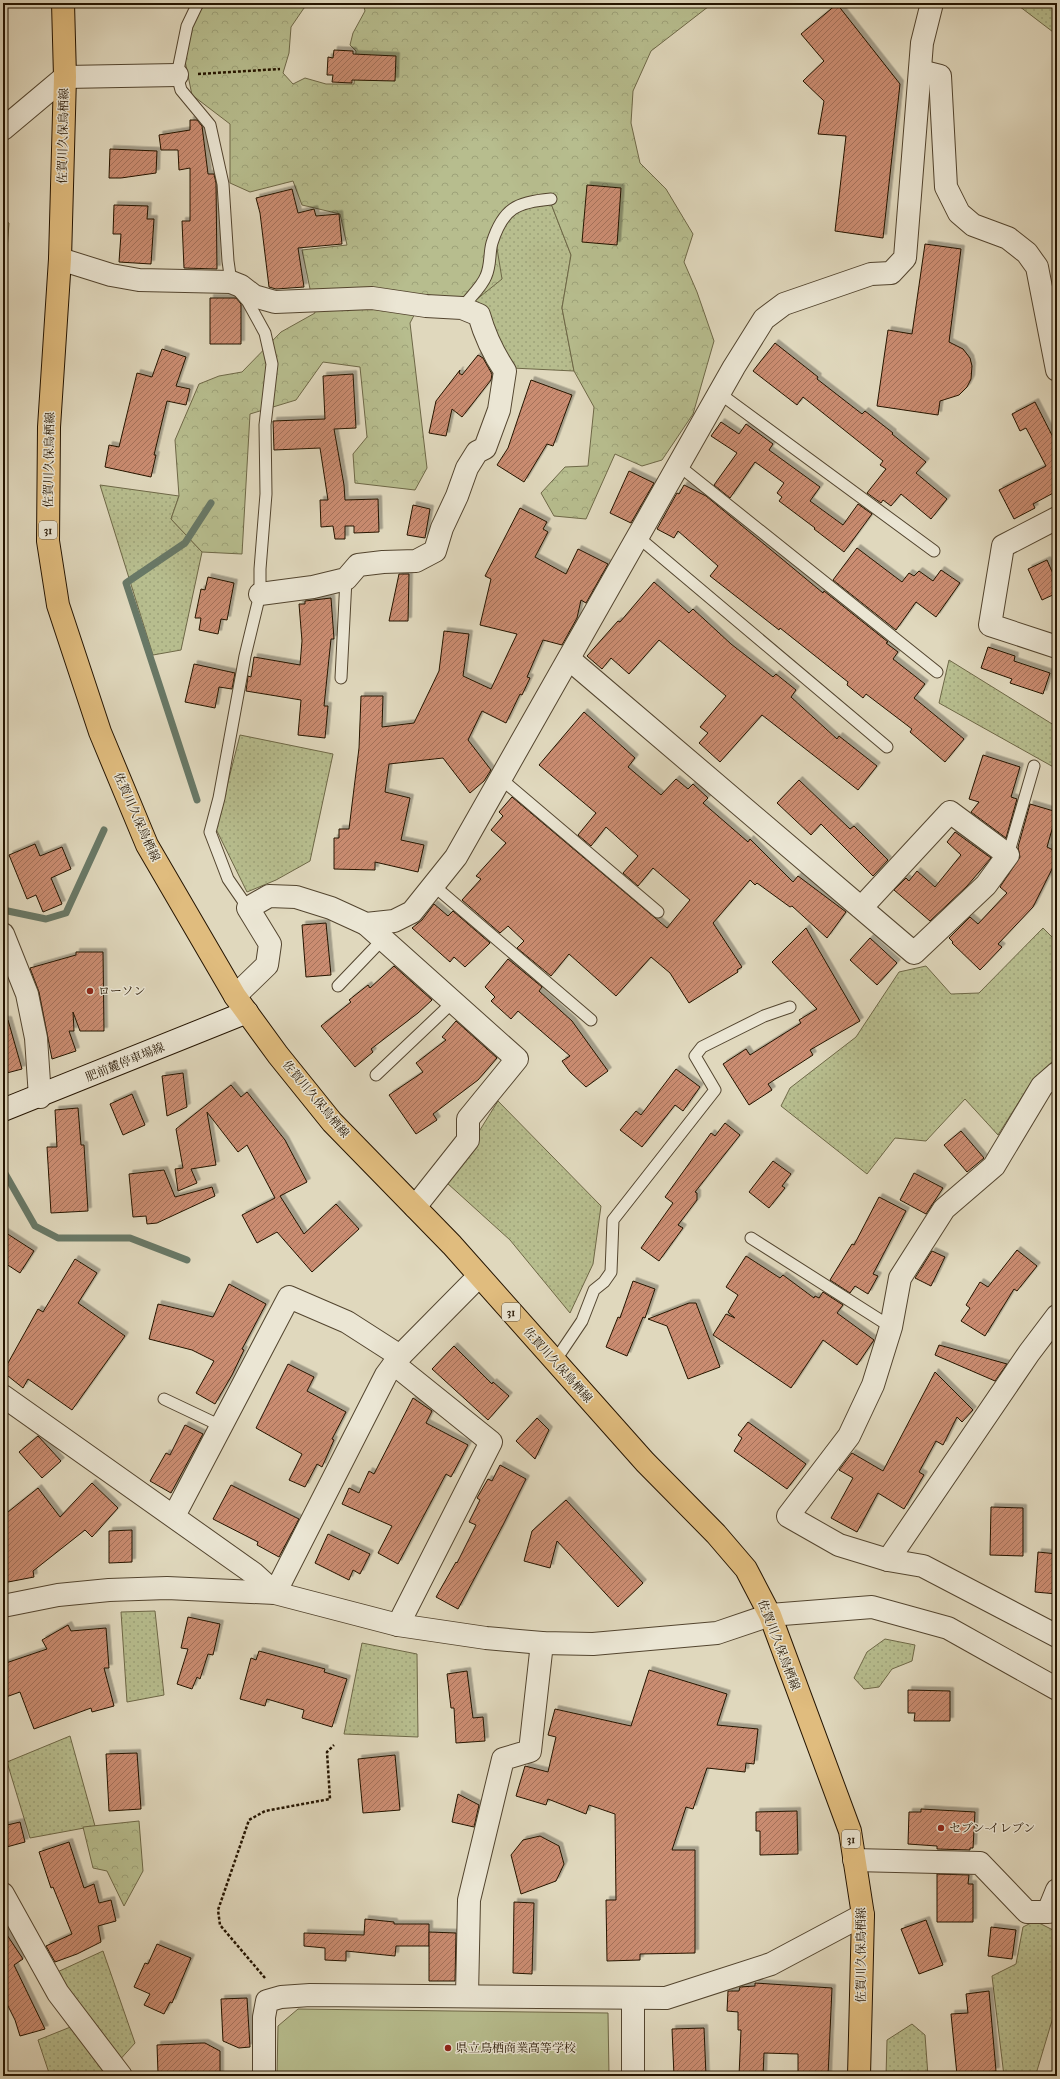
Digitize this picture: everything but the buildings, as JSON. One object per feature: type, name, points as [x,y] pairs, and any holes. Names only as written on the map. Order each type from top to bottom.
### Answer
[{"type":"main road","name":"佐賀川久保鳥栖線","points":[[63,3],[65,77],[60,259],[49,427],[48,541],[58,604],[100,732],[147,845],[241,1004],[278,1055],[332,1122],[415,1207],[479,1276],[645,1462],[716,1534],[746,1569],[770,1615],[850,1831],[863,1915],[859,2076]]},
{"type":"street","points":[[366,924],[394,921],[412,912],[456,856],[750,338],[764,319],[784,304],[871,274],[892,273],[905,258],[922,43],[932,3]]},
{"type":"street","points":[[920,72],[940,76],[946,187],[959,213],[973,225],[1008,238],[1027,253],[1037,268],[1057,370]]},
{"type":"street","points":[[3,129],[65,77],[177,75]]},
{"type":"street","points":[[60,259],[111,275],[139,280],[231,282],[241,286],[254,296],[275,302],[372,298],[426,306],[462,308],[479,315],[483,332],[494,356],[505,371],[499,410],[485,448],[477,452],[467,468],[457,496],[442,528],[435,551],[416,561],[382,562],[358,565],[346,580],[313,587],[260,594]]},
{"type":"street","points":[[1057,518],[1003,546],[990,625],[1057,647]]},
{"type":"street","points":[[569,659],[914,953],[986,885],[1008,855],[950,812],[862,908]]},
{"type":"street","points":[[241,1004],[267,965],[270,944],[248,908],[269,896],[296,896],[331,908],[366,924],[517,1059],[468,1119],[468,1140],[415,1207]]},
{"type":"street","points":[[3,934],[27,994],[36,1038],[40,1097]]},
{"type":"street","name":"肥前麓停車場線","points":[[3,1110],[40,1097],[241,1004]]},
{"type":"street","points":[[1057,1073],[1042,1086],[994,1166],[944,1209],[900,1278],[891,1327],[873,1385],[849,1436],[788,1516],[839,1545],[888,1560],[923,1566],[1057,1636]]},
{"type":"street","points":[[275,1593],[386,1375],[397,1360],[479,1276]]},
{"type":"street","points":[[174,1516],[289,1297],[347,1322],[397,1360],[491,1442],[398,1625]]},
{"type":"street","points":[[888,1560],[1029,1353],[1057,1316]]},
{"type":"street","points":[[3,1396],[119,1480],[174,1516],[253,1573],[275,1593]]},
{"type":"street","points":[[3,1606],[58,1595],[109,1590],[167,1588],[275,1593],[398,1625],[486,1638],[542,1643],[593,1644],[717,1633],[770,1615],[872,1607],[948,1628],[1057,1689]]},
{"type":"street","points":[[466,1996],[469,1900],[503,1759],[530,1751],[542,1643]]},
{"type":"street","points":[[854,1860],[980,1863],[1027,1912],[1053,1915],[1057,1890]]},
{"type":"street","points":[[3,1894],[58,1993],[121,2076]]},
{"type":"street","points":[[264,2076],[264,2017],[267,2001],[281,1997],[310,1995],[666,1998],[771,1964],[863,1915]]},
{"type":"street","points":[[633,1998],[633,2076]]},
{"type":"lane","points":[[198,3],[187,26],[177,75],[181,90],[210,125],[223,184],[228,261],[231,282],[248,302],[265,333],[272,364],[265,425],[266,494],[260,569],[260,594],[245,656],[220,798],[210,832],[228,879],[248,908]]},
{"type":"lane","points":[[462,308],[486,277],[491,258],[492,244],[500,224],[510,209],[528,201],[551,198]]},
{"type":"lane","points":[[719,393],[934,551]]},
{"type":"lane","points":[[678,465],[937,672]]},
{"type":"lane","points":[[638,537],[887,747]]},
{"type":"lane","points":[[341,678],[346,580]]},
{"type":"lane","points":[[1008,855],[1034,766]]},
{"type":"lane","points":[[500,778],[658,912]]},
{"type":"lane","points":[[433,885],[591,1020]]},
{"type":"lane","points":[[338,986],[383,939]]},
{"type":"lane","points":[[376,1075],[453,1002]]},
{"type":"lane","points":[[555,1361],[582,1321],[594,1290],[604,1282],[611,1272],[613,1220],[715,1090],[695,1056],[702,1047],[764,1016],[790,1007]]},
{"type":"lane","points":[[752,1238],[891,1327]]},
{"type":"lane","points":[[164,1399],[221,1426]]},
{"type":"path","points":[[177,75],[280,69]]},
{"type":"path","points":[[281,1997],[220,1925],[218,1910],[250,1820],[265,1810],[330,1799],[328,1752],[334,1745]]},
{"type":"green space","points":[[209,3],[311,3],[304,8],[291,27],[289,53],[283,73],[293,84],[305,78],[326,84],[354,84],[356,51],[350,45],[353,33],[365,11],[363,3],[713,3],[651,51],[633,91],[631,123],[640,163],[666,189],[693,234],[684,262],[697,292],[714,341],[693,414],[662,460],[642,466],[615,454],[586,519],[554,516],[541,493],[565,467],[588,466],[594,407],[574,371],[562,308],[571,255],[550,201],[509,212],[496,242],[502,279],[471,304],[422,300],[410,323],[427,468],[415,490],[355,483],[353,454],[367,437],[360,367],[323,362],[296,400],[250,414],[242,554],[202,552],[171,519],[179,496],[175,440],[199,384],[219,376],[242,372],[281,332],[315,313],[302,250],[347,245],[340,214],[302,205],[293,181],[250,192],[230,183],[230,124],[192,95],[184,56],[196,13]]},
{"type":"green space","points":[[1015,3],[1057,3],[1057,35]]},
{"type":"green space","points":[[550,201],[571,255],[562,308],[574,371],[512,368],[471,304],[509,212]]},
{"type":"green space","points":[[3,221],[9,223],[5,278],[3,278]]},
{"type":"green space","points":[[100,485],[179,496],[171,519],[202,552],[181,650],[153,655]]},
{"type":"green space","points":[[949,660],[1057,727],[1057,769],[939,703]]},
{"type":"green space","points":[[240,735],[333,754],[310,861],[276,880],[247,892],[216,829]]},
{"type":"green space","points":[[1043,928],[1057,942],[1057,1057],[1032,1081],[998,1135],[965,1099],[926,1141],[895,1138],[867,1174],[781,1106],[790,1088],[856,1037],[899,972],[926,966],[951,994],[979,993]]},
{"type":"green space","points":[[498,1101],[601,1206],[593,1264],[570,1313],[510,1240],[447,1183]]},
{"type":"green space","points":[[155,1611],[164,1695],[127,1702],[121,1612]]},
{"type":"green space","points":[[885,1639],[915,1645],[912,1661],[892,1669],[879,1687],[864,1689],[854,1678],[867,1652]]},
{"type":"green space","points":[[362,1643],[417,1654],[418,1737],[344,1734]]},
{"type":"green space","points":[[70,1736],[95,1826],[30,1838],[7,1762]]},
{"type":"green space","points":[[139,1821],[143,1871],[124,1906],[107,1871],[93,1868],[83,1827]]},
{"type":"green space","points":[[1035,1921],[1057,1932],[1057,2004],[1036,2074],[1004,2076],[992,1976],[1016,1964],[1023,1927]]},
{"type":"green space","points":[[103,1951],[135,2043],[117,2063],[53,1974]]},
{"type":"green space","name":"県立鳥栖商業高等学校","points":[[298,2009],[608,2013],[609,2076],[277,2076],[278,2026]]},
{"type":"green space","points":[[912,2024],[925,2035],[928,2076],[886,2076],[887,2040]]},
{"type":"green space","points":[[73,2026],[113,2076],[50,2076],[38,2040]]},
{"type":"waterway","points":[[197,800],[126,583],[185,543],[211,503]]},
{"type":"waterway","points":[[3,910],[46,919],[66,913],[104,830]]},
{"type":"waterway","points":[[3,1170],[35,1226],[58,1238],[130,1238],[187,1260]]},
{"type":"place","name":"ローソン","points":[[90,991]]},
{"type":"place","name":"セブン-イレブン","points":[[941,1828]]},
{"type":"place","name":"県立鳥栖商業高等学校","points":[[448,2048]]}]
